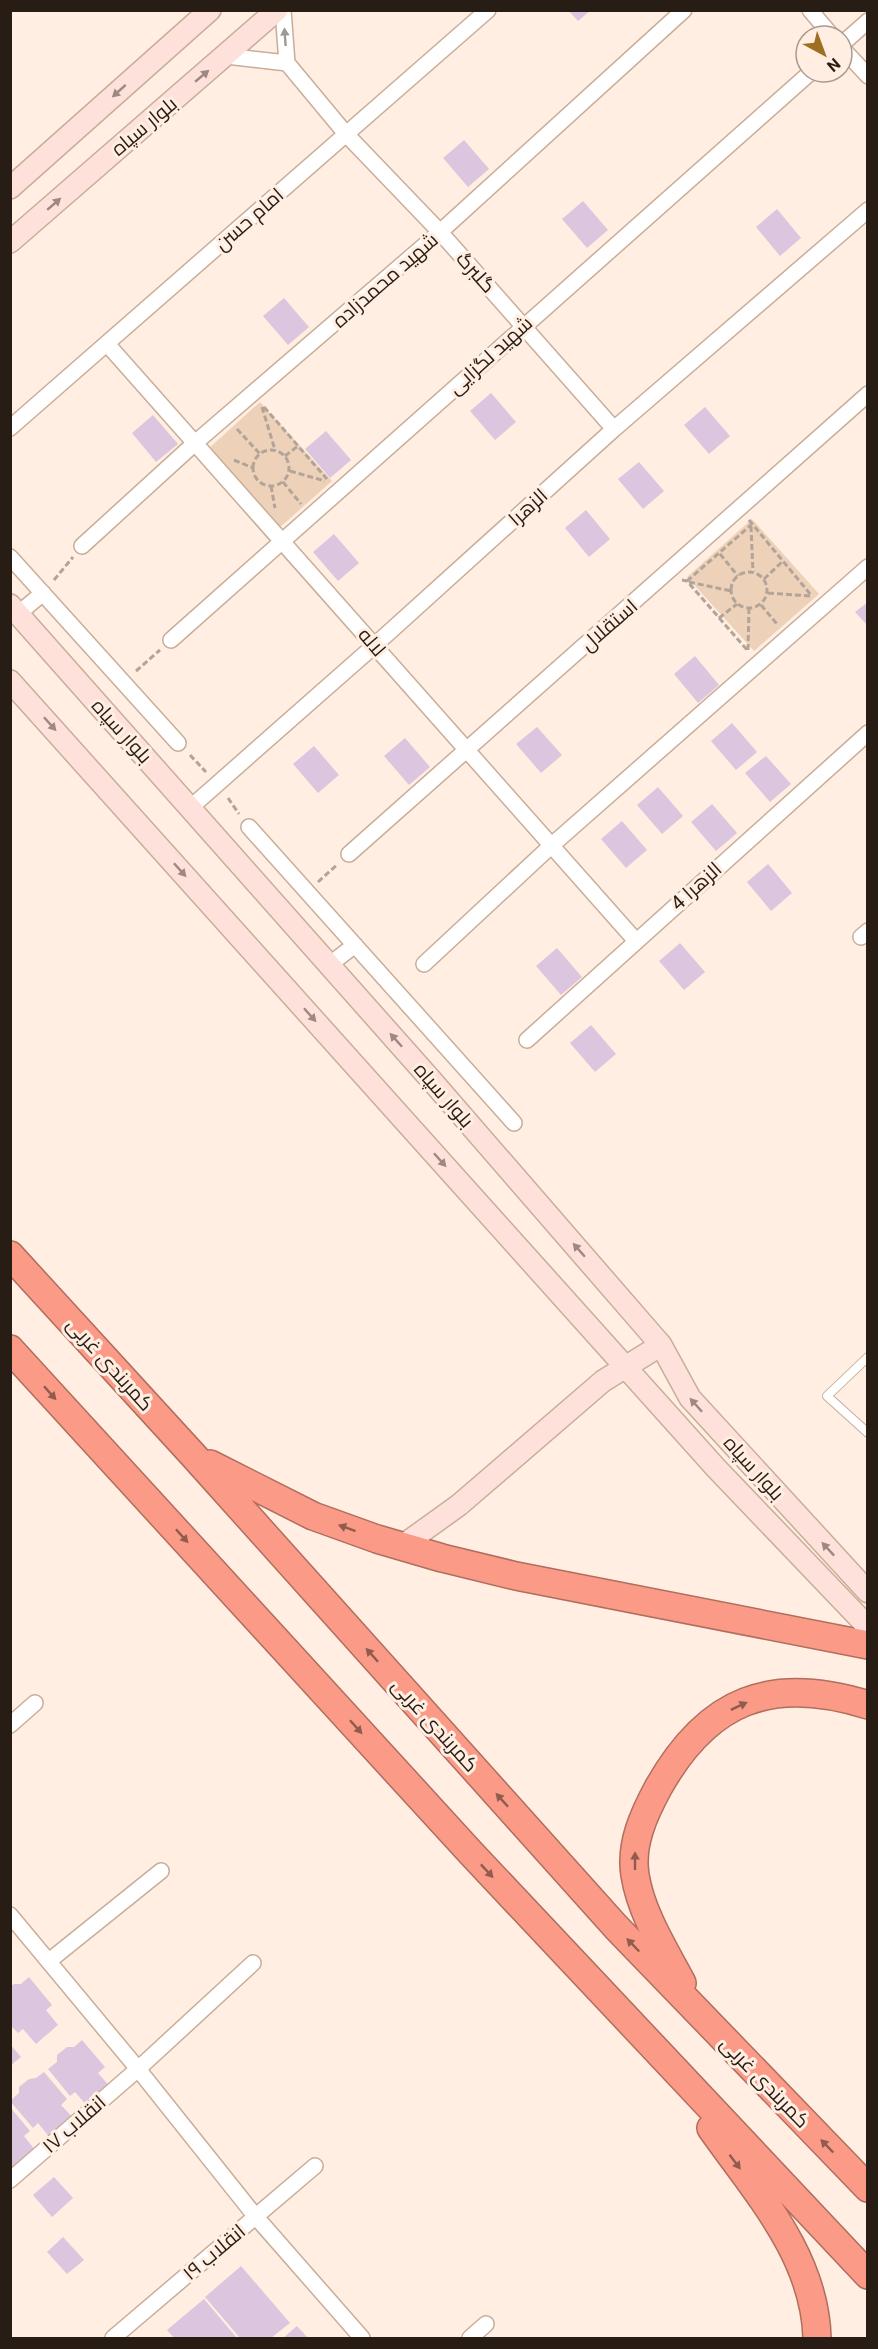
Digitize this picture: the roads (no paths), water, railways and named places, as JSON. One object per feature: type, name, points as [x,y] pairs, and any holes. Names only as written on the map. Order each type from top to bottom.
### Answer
[{"type":"highway","name":"کمربندی غربی","points":[[10,1255],[193,1455],[616,1927],[867,2188]]},
{"type":"highway","points":[[10,1349],[454,1834],[867,2275]]},
{"type":"highway","points":[[193,1455],[313,1516],[402,1546],[516,1576],[867,1645]]},
{"type":"highway","points":[[696,2010],[652,1925],[635,1874],[634,1851],[649,1804],[687,1744],[711,1722],[735,1706],[760,1696],[792,1692],[821,1694],[867,1705]]},
{"type":"highway","points":[[682,2077],[703,2118],[786,2235],[809,2285],[816,2338]]},
{"type":"main road","points":[[10,188],[210,10]]},
{"type":"main road","name":"بلوار سپاه","points":[[10,242],[277,10]]},
{"type":"main road","name":"بلوار سپاه","points":[[14,609],[661,1345],[690,1398],[867,1592]]},
{"type":"main road","name":"بلوار سپاه","points":[[10,681],[716,1468],[867,1627]]},
{"type":"main road","points":[[402,1546],[459,1505],[603,1381],[661,1345]]},
{"type":"street","points":[[226,56],[288,63],[283,10]]},
{"type":"street","name":"امام حسن","points":[[10,428],[108,345],[488,10]]},
{"type":"street","name":"شهید محمدزاده","points":[[82,546],[195,443],[440,232],[684,10]]},
{"type":"street","points":[[810,10],[822,24]]},
{"type":"street","points":[[854,34],[867,21]]},
{"type":"street","points":[[854,60],[867,75]]},
{"type":"street","name":"گلبرگ","points":[[288,63],[346,134],[440,232],[614,429]]},
{"type":"street","name":"شهید لگزایی","points":[[171,640],[797,84]]},
{"type":"street","name":"الزهرا","points":[[190,808],[614,429],[867,210]]},
{"type":"street","name":"لاله","points":[[108,345],[636,940]]},
{"type":"street","name":"استقلال","points":[[349,854],[867,394]]},
{"type":"street","points":[[10,557],[178,743]]},
{"type":"street","points":[[424,964],[552,845],[867,567]]},
{"type":"street","points":[[14,609],[43,593]]},
{"type":"street","name":"الزهرا 4","points":[[527,1040],[867,734]]},
{"type":"street","points":[[249,827],[514,1123]]},
{"type":"street","points":[[329,965],[355,945]]},
{"type":"street","points":[[10,1725],[35,1703]]},
{"type":"street","points":[[50,1961],[161,1871]]},
{"type":"street","points":[[13,1923],[50,1961],[256,2217],[362,2338]]},
{"type":"street","name":"انقلاب ۱۷","points":[[10,2180],[138,2069],[252,1963]]},
{"type":"street","name":"انقلاب ۱۹","points":[[113,2338],[315,2166]]},
{"type":"street","points":[[470,2338],[486,2324]]},
{"type":"lane","points":[[867,1357],[827,1396],[867,1433]]}]
